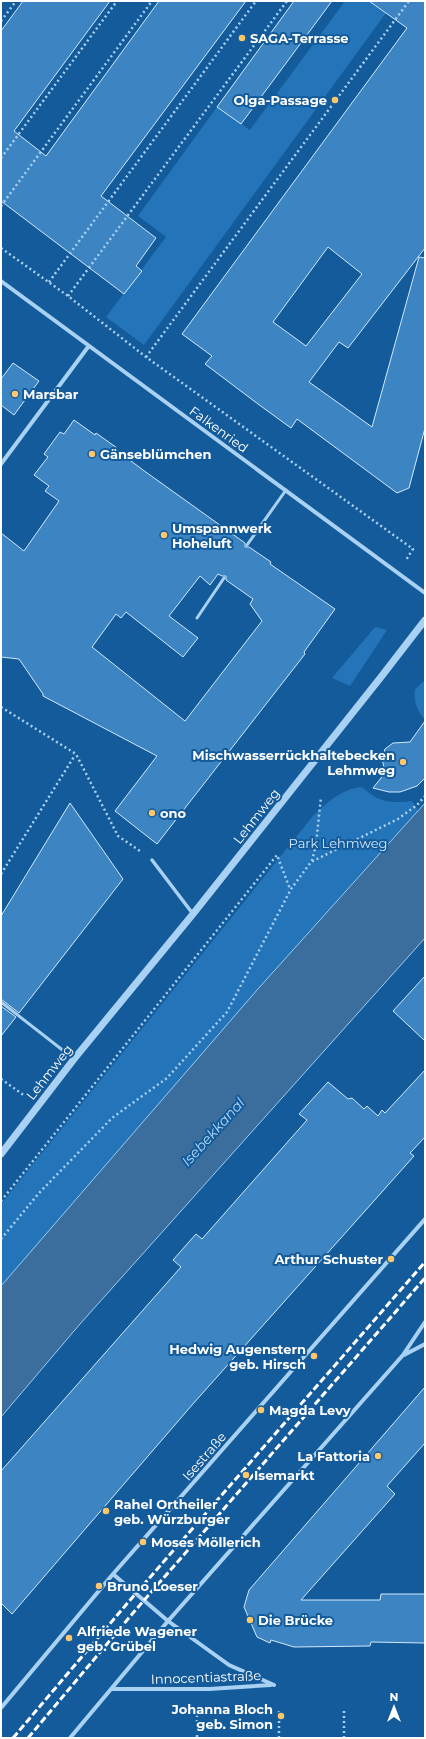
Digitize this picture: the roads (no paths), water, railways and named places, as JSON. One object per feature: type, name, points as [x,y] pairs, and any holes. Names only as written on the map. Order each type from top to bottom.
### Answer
[{"type":"street","name":"Falkenried","points":[[1,281],[88,347],[286,490],[425,593]]},
{"type":"street","points":[[1,464],[88,347]]},
{"type":"street","name":"Lehmweg","points":[[1,1154],[74,1059],[193,914],[425,620]]},
{"type":"street","points":[[152,860],[193,914]]},
{"type":"street","name":"Isestraße","points":[[1,1708],[113,1574],[425,1219]]},
{"type":"street","points":[[70,1738],[168,1621],[403,1355],[425,1322]]},
{"type":"street","points":[[403,1355],[425,1344]]},
{"type":"street","name":"Innocentiastraße","points":[[111,1689],[209,1689],[274,1685],[228,1665],[168,1621],[113,1574]]},
{"type":"lane","points":[[247,545],[286,490]]},
{"type":"lane","points":[[197,618],[224,578]]},
{"type":"lane","points":[[1,1002],[74,1059]]},
{"type":"water","name":"Isebekkanal","points":[[425,803],[425,938],[80,1324],[1,1417],[1,1286],[257,990]]},
{"type":"railway","points":[[13,1738],[125,1606],[425,1262]]},
{"type":"railway","points":[[28,1738],[133,1613],[425,1278]]},
{"type":"place","name":"SAGA-Terrasse","points":[[242,38]]},
{"type":"place","name":"Olga-Passage","points":[[335,100]]},
{"type":"place","name":"Marsbar","points":[[15,394]]},
{"type":"place","name":"Gänseblümchen","points":[[92,454]]},
{"type":"place","name":"Umspannwerk Hoheluft","points":[[164,535]]},
{"type":"place","name":"Mischwasserrückhaltebecken Lehmweg","points":[[403,762]]},
{"type":"place","name":"ono","points":[[152,813]]},
{"type":"place","name":"Arthur Schuster","points":[[391,1259]]},
{"type":"place","name":"Hedwig Augenstern geb. Hirsch","points":[[314,1356]]},
{"type":"place","name":"Magda Levy","points":[[261,1410]]},
{"type":"place","name":"La Fattoria","points":[[378,1456]]},
{"type":"place","name":"Isemarkt","points":[[246,1475]]},
{"type":"place","name":"Rahel Ortheiler geb. Würzburger","points":[[106,1511]]},
{"type":"place","name":"Moses Möllerich","points":[[143,1542]]},
{"type":"place","name":"Bruno Loeser","points":[[99,1586]]},
{"type":"place","name":"Die Brücke","points":[[250,1620]]},
{"type":"place","name":"Alfriede Wagener geb. Grübel","points":[[69,1638]]},
{"type":"place","name":"Johanna Bloch geb. Simon","points":[[281,1716]]},
{"type":"park label","name":"Park Lehmweg","points":[[338,843]]}]
